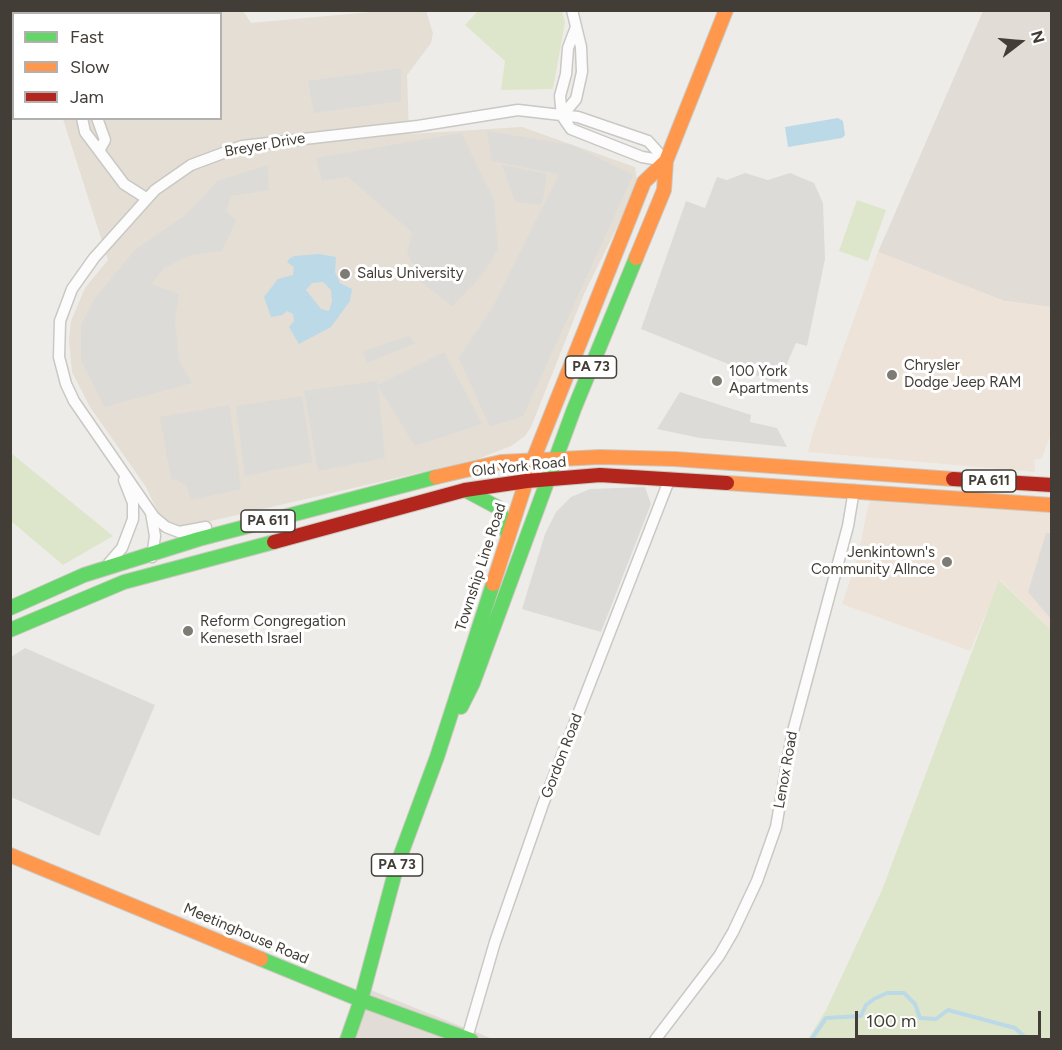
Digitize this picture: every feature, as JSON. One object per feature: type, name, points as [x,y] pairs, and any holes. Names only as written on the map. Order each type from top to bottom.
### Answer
[{"type":"main road","name":"Township Line Road","points":[[436,758],[473,683],[547,480],[664,190],[666,161],[726,10]]},
{"type":"main road","name":"Township Line Road","points":[[346,1040],[361,1000],[397,865],[436,758],[532,460],[644,182],[666,161]]},
{"type":"main road","name":"Old York Road","points":[[10,608],[101,570],[153,554],[330,504],[501,462],[556,459],[675,459],[856,474],[1052,485]]},
{"type":"main road","name":"Old York Road","points":[[10,630],[55,609],[124,582],[465,489],[527,481],[600,475],[670,478],[853,494],[1052,505]]},
{"type":"main road","points":[[1018,503],[1022,483]]},
{"type":"main road","points":[[465,489],[492,502],[497,507],[505,521],[508,537]]},
{"type":"main road","name":"Meetinghouse Road","points":[[10,855],[361,1000],[469,1039]]},
{"type":"street","points":[[562,116],[576,99],[582,72],[581,47],[572,10]]},
{"type":"street","points":[[576,27],[568,48],[566,74],[560,96],[562,116],[570,129],[642,157],[666,161]]},
{"type":"street","name":"Breyer Drive","points":[[330,504],[283,508],[186,532],[166,527],[150,512],[74,401],[66,384],[59,357],[60,321],[72,289],[94,258],[146,198],[191,165],[242,146],[418,126],[518,110],[578,117],[648,141],[666,161]]},
{"type":"street","points":[[82,120],[85,132],[100,149],[124,184],[146,198]]},
{"type":"street","points":[[98,120],[105,140],[100,149]]},
{"type":"street","name":"Breyer Drive","points":[[101,570],[117,556],[133,519],[133,503],[117,463]]},
{"type":"street","name":"Lenox Road","points":[[655,1040],[713,965],[733,932],[772,837],[802,692],[841,555],[856,474]]},
{"type":"street","name":"Gordon Road","points":[[469,1039],[495,942],[543,804],[670,478]]},
{"type":"street","name":"Breyer Drive","points":[[150,512],[155,536],[153,554]]},
{"type":"street","points":[[124,582],[146,567],[153,554]]},
{"type":"shaded area","name":"Salus University","points":[[243,11],[251,23],[382,11],[426,11],[433,33],[431,43],[407,75],[409,134],[522,127],[635,167],[637,182],[584,294],[531,427],[525,436],[511,446],[478,459],[185,527],[171,523],[159,514],[146,487],[90,407],[72,372],[69,340],[71,321],[85,288],[108,260],[63,120],[222,120],[222,12],[104,12]]},
{"type":"shaded area","points":[[983,11],[1052,12],[1051,307],[1004,301],[878,252]]},
{"type":"shaded area","points":[[401,68],[401,101],[314,113],[308,81]]},
{"type":"shaded area","points":[[487,131],[572,145],[633,175],[523,416],[490,427],[459,358],[493,307],[559,174],[492,161]]},
{"type":"shaded area","points":[[461,133],[494,200],[498,249],[483,274],[452,306],[419,280],[420,275],[407,254],[412,232],[348,177],[322,181],[316,158]]},
{"type":"shaded area","points":[[268,165],[269,190],[231,196],[226,211],[236,220],[222,251],[191,255],[164,268],[151,284],[179,294],[175,320],[179,361],[192,383],[105,407],[81,361],[81,325],[95,298],[135,250],[187,214],[218,181]]},
{"type":"shaded area","points":[[502,165],[547,174],[542,205],[515,202]]},
{"type":"shaded area","points":[[745,173],[768,180],[790,173],[814,183],[823,203],[825,259],[807,346],[796,343],[778,384],[641,329],[686,201],[705,208],[717,177],[727,180]]},
{"type":"shaded area","points":[[878,252],[1004,301],[1051,307],[1051,434],[1042,458],[1034,460],[1035,472],[808,452],[813,432]]},
{"type":"shaded area","points":[[409,336],[415,343],[367,363],[363,351]]},
{"type":"shaded area","points":[[444,352],[482,424],[415,446],[378,386],[385,458],[318,471],[304,391],[377,381],[377,385]]},
{"type":"shaded area","points":[[680,392],[751,415],[750,422],[777,428],[787,447],[700,438],[657,429]]},
{"type":"shaded area","points":[[302,396],[312,462],[245,476],[236,406]]},
{"type":"shaded area","points":[[229,405],[241,489],[191,500],[187,486],[171,479],[160,417]]},
{"type":"shaded area","points":[[645,487],[651,504],[601,632],[522,609],[545,534],[556,512],[571,497],[590,489]]},
{"type":"shaded area","points":[[873,495],[1051,504],[1051,630],[1000,580],[970,651],[842,604],[858,556],[868,506]]},
{"type":"shaded area","points":[[1046,533],[1051,533],[1051,619],[1028,592]]},
{"type":"shaded area","points":[[25,648],[155,705],[99,836],[11,797],[11,657]]},
{"type":"shaded area","points":[[363,987],[493,1039],[345,1040]]},
{"type":"green space","points":[[478,11],[562,11],[565,22],[553,89],[501,90],[505,61],[465,25]]},
{"type":"green space","points":[[857,200],[886,210],[868,261],[839,251]]},
{"type":"green space","points":[[11,453],[113,536],[63,565],[11,521]]},
{"type":"green space","points":[[999,580],[1051,630],[1051,1039],[808,1039],[826,1010],[882,890]]},
{"type":"water","points":[[838,118],[843,121],[845,135],[842,138],[788,147],[785,127]]},
{"type":"water","points":[[319,254],[336,257],[335,272],[340,283],[352,289],[350,301],[331,327],[299,344],[289,327],[294,321],[293,314],[287,311],[282,315],[271,317],[264,297],[278,279],[293,275],[294,267],[287,262],[294,256]],"holes":[[[323,282],[331,290],[332,301],[329,311],[321,309],[306,290],[312,283]]]},
{"type":"waterway","points":[[811,1040],[826,1018],[861,1016],[866,1005],[887,993],[904,993],[915,1004],[920,1018],[936,1019],[948,1010],[1015,1028],[1028,1040]]},
{"type":"traffic: fast","points":[[461,707],[473,683],[574,409],[636,258]]},
{"type":"traffic: fast","points":[[10,608],[84,575],[199,539],[436,477]]},
{"type":"traffic: fast","points":[[465,490],[497,507],[505,521],[508,537]]},
{"type":"traffic: fast","points":[[10,630],[124,582],[274,542]]},
{"type":"traffic: fast","points":[[347,1040],[361,1000],[397,865],[437,757],[493,584]]},
{"type":"traffic: fast","points":[[261,959],[361,1000],[471,1040]]},
{"type":"traffic: slow","points":[[636,258],[664,190],[666,161],[726,10]]},
{"type":"traffic: slow","points":[[493,584],[533,460],[644,182],[666,161]]},
{"type":"traffic: slow","points":[[436,477],[501,462],[600,457],[675,459],[953,479]]},
{"type":"traffic: slow","points":[[727,483],[1052,505]]},
{"type":"traffic: slow","points":[[10,855],[261,959]]},
{"type":"traffic: jam","points":[[274,542],[465,490],[527,481],[600,475],[727,483]]},
{"type":"traffic: jam","points":[[953,479],[1052,485]]},
{"type":"place","name":"Salus University","points":[[345,274]]},
{"type":"place","name":"Chrysler Dodge Jeep RAM","points":[[892,375]]},
{"type":"place","name":"100 York Apartments","points":[[717,381]]},
{"type":"place","name":"Jenkintown's Community Allnce","points":[[947,562]]},
{"type":"place","name":"Reform Congregation Keneseth Israel","points":[[188,631]]}]
